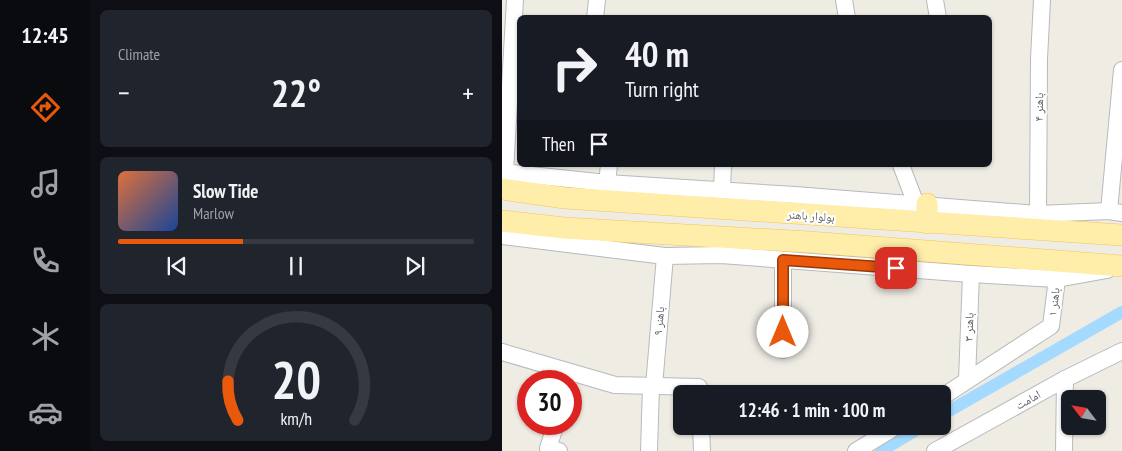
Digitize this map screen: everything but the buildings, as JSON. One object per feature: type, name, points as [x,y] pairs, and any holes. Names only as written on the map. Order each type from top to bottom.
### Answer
[{"type":"main road","name":"بولوار باهنر","points":[[503,177],[565,198],[834,217],[923,210],[1122,236]]},
{"type":"main road","points":[[810,215],[814,229],[810,242]]},
{"type":"main road","points":[[833,244],[830,230],[834,217]]},
{"type":"main road","name":"بولوار باهنر","points":[[502,221],[563,236],[810,242],[1122,267]]},
{"type":"street","points":[[515,0],[507,39],[503,177],[722,190],[923,210],[1038,214],[1115,212],[1122,70]]},
{"type":"street","points":[[595,15],[597,0]]},
{"type":"street","points":[[844,0],[847,15]]},
{"type":"street","points":[[935,0],[938,15]]},
{"type":"street","name":"باهنر ۴","points":[[1038,214],[1039,59],[1042,0]]},
{"type":"street","points":[[607,183],[609,167]]},
{"type":"street","points":[[722,190],[723,167]]},
{"type":"street","points":[[902,167],[923,210]]},
{"type":"street","points":[[502,236],[563,236],[665,256],[721,255],[1057,279],[1122,267]]},
{"type":"street","name":"باهنر ۹","points":[[649,451],[652,386],[665,256]]},
{"type":"street","points":[[783,260],[783,350]]},
{"type":"street","name":"باهنر ۳","points":[[967,380],[971,274]]},
{"type":"street","name":"باهنر ۱","points":[[967,380],[1051,326],[1057,279]]},
{"type":"street","name":"امامت","points":[[935,451],[1065,379],[1122,351]]},
{"type":"street","points":[[502,352],[552,370]]},
{"type":"street","points":[[582,379],[615,385],[673,386]]},
{"type":"street","points":[[1064,451],[1065,379]]},
{"type":"street","points":[[951,391],[967,380]]},
{"type":"street","points":[[552,435],[548,448],[559,451]]},
{"type":"street","points":[[701,435],[702,451]]},
{"type":"street","points":[[856,451],[882,435]]},
{"type":"waterway","points":[[951,410],[1122,312]]},
{"type":"waterway","points":[[881,451],[908,435]]},
{"type":"route","points":[[783,332],[783,260],[896,268]]}]
